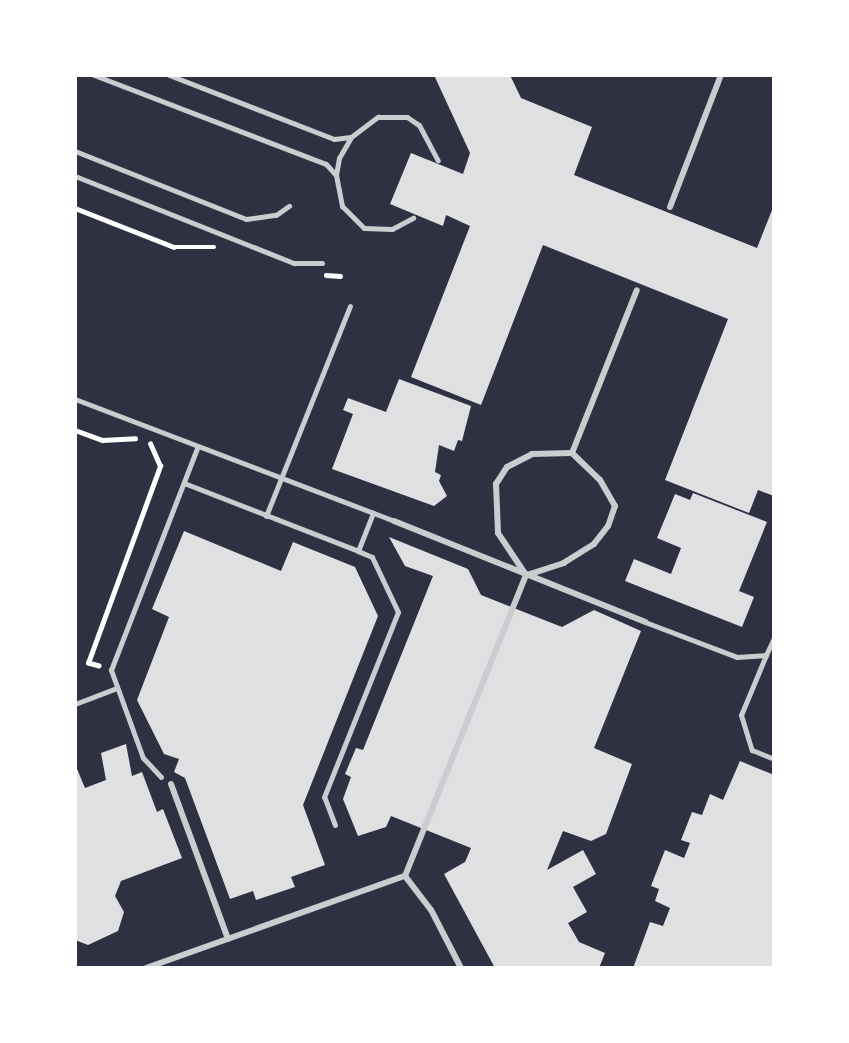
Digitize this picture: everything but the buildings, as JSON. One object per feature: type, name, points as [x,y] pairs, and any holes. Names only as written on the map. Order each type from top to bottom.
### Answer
[{"type":"street","points":[[670,207],[721,75]]},
{"type":"street","points":[[572,453],[637,290]]},
{"type":"street","points":[[572,453],[600,480],[615,506],[608,526],[594,544],[564,563],[526,575],[498,533],[496,484],[507,467],[532,454],[572,453]]},
{"type":"street","points":[[394,521],[645,622]]},
{"type":"street","points":[[146,968],[405,876],[526,575]]},
{"type":"street","points":[[171,784],[228,939]]},
{"type":"street","points":[[405,876],[430,910],[461,968]]},
{"type":"lane","points":[[94,75],[326,164],[336,175]]},
{"type":"lane","points":[[169,75],[334,139],[351,137]]},
{"type":"lane","points":[[413,218],[392,229],[364,228],[342,206],[336,175],[339,158],[351,137],[379,117],[407,117],[428,135],[438,160]]},
{"type":"lane","points":[[75,151],[246,219],[276,215],[289,206]]},
{"type":"lane","points":[[75,176],[294,263],[322,263]]},
{"type":"lane","points":[[267,516],[349,306]]},
{"type":"lane","points":[[75,399],[394,521]]},
{"type":"lane","points":[[161,777],[143,758],[111,670],[198,446]]},
{"type":"lane","points":[[184,484],[372,557],[398,612],[324,797],[335,825]]},
{"type":"lane","points":[[358,551],[373,513]]},
{"type":"lane","points":[[645,622],[737,657],[766,655]]},
{"type":"lane","points":[[774,638],[741,715],[752,750],[774,759]]},
{"type":"lane","points":[[75,704],[117,688]]},
{"type":"path","points":[[75,208],[174,247],[225,246]]},
{"type":"path","points":[[316,275],[340,276]]},
{"type":"path","points":[[75,430],[102,440],[136,438],[153,445],[160,466],[88,663],[111,670]]}]
